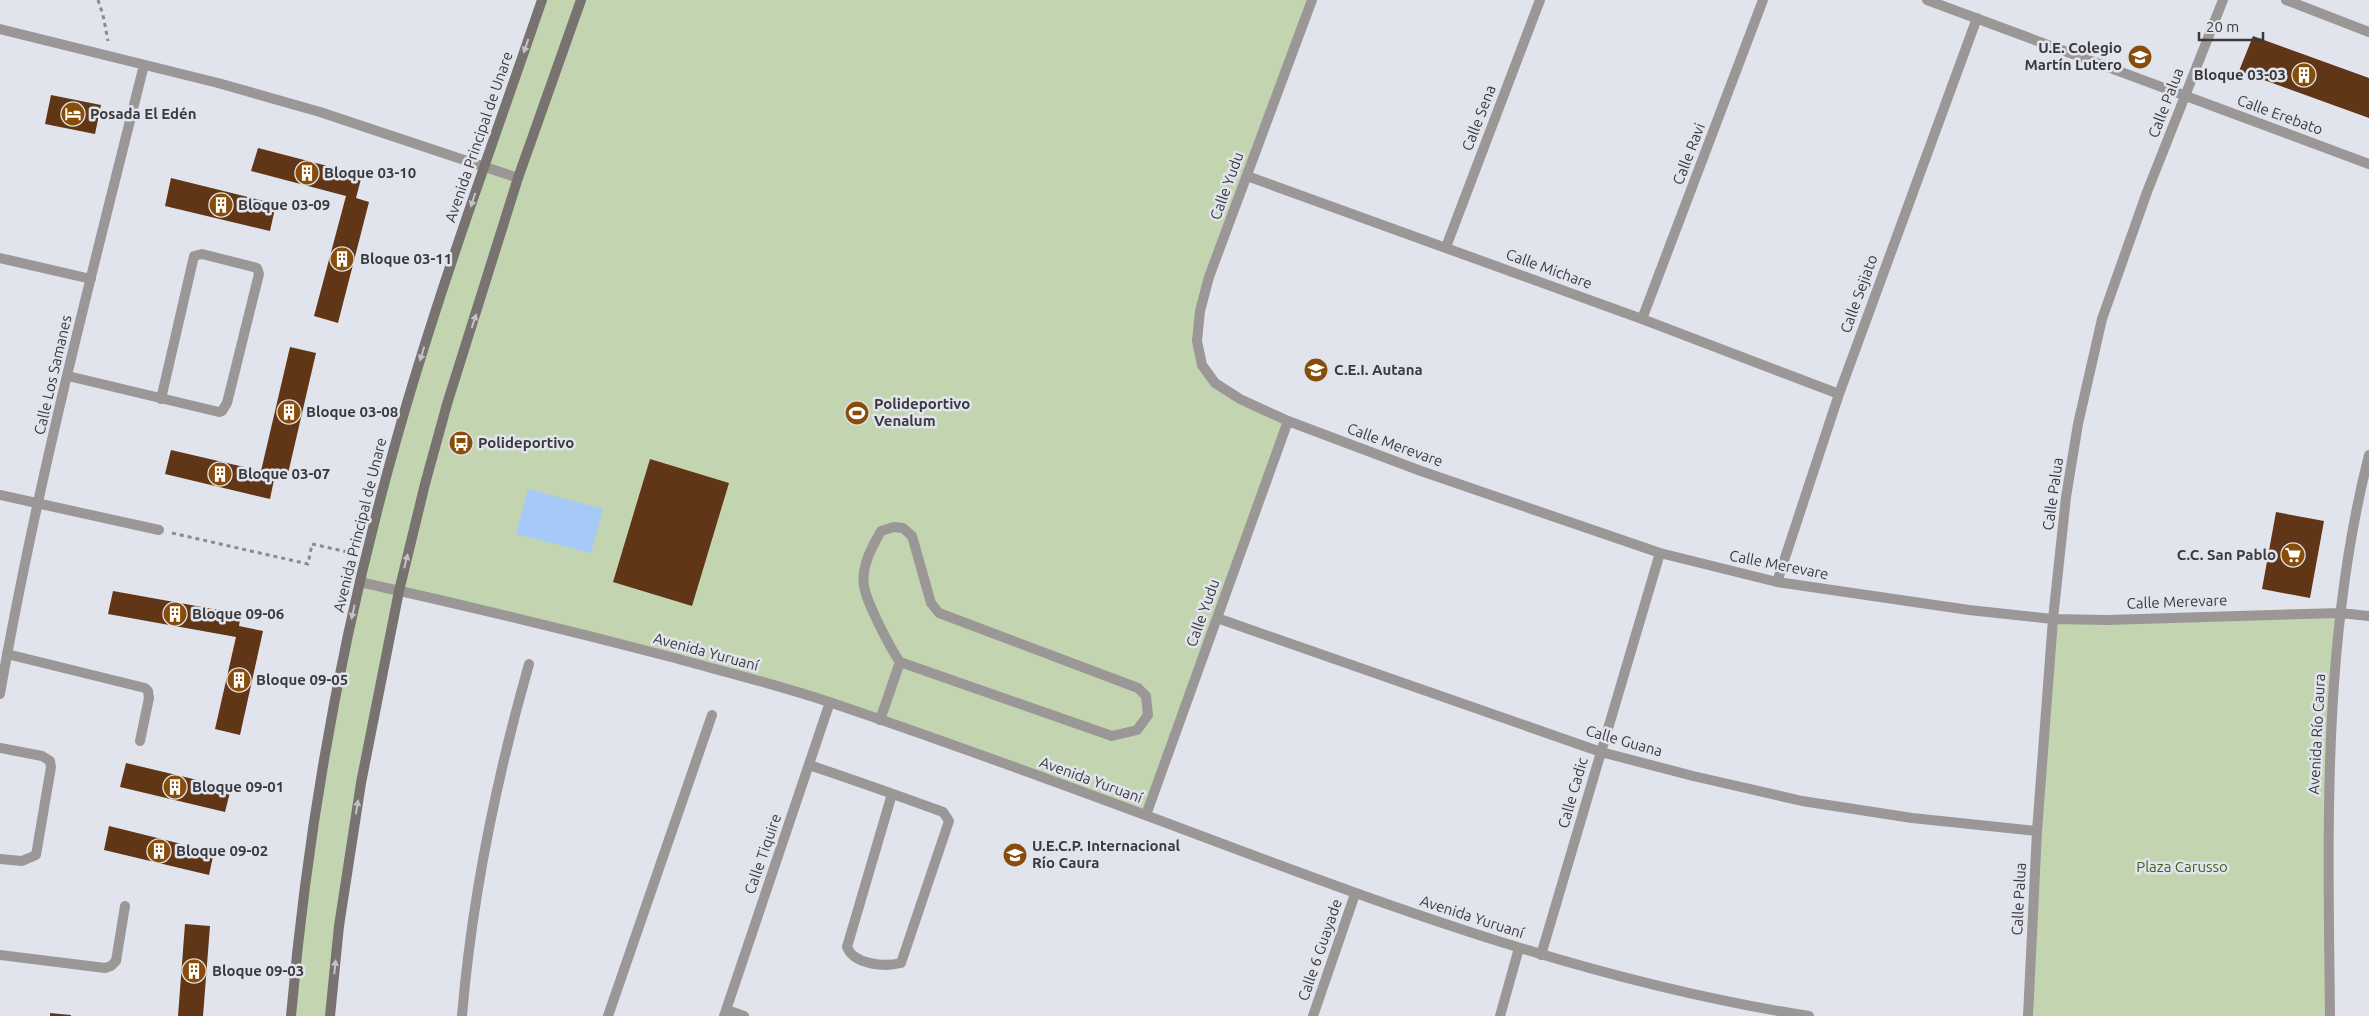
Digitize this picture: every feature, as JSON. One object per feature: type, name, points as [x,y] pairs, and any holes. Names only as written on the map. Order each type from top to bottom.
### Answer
[{"type":"street","name":"Avenida Principal de Unare","points":[[291,1016],[303,897],[324,753],[366,557],[397,438],[484,166],[542,0]]},
{"type":"street","points":[[330,1016],[339,926],[351,846],[399,591],[447,404],[518,178],[581,0]]},
{"type":"street","name":"Calle Yudu","points":[[1215,383],[1202,365],[1197,342],[1200,311],[1209,277],[1312,0]]},
{"type":"street","name":"Calle Sena","points":[[1446,247],[1540,0]]},
{"type":"street","name":"Calle Ravi","points":[[1642,319],[1764,0]]},
{"type":"street","name":"Calle Erebato","points":[[1927,0],[2369,164]]},
{"type":"street","name":"Calle Palua","points":[[2028,1016],[2038,831],[2053,619],[2066,497],[2090,365],[2102,319],[2121,262],[2184,96],[2223,0]]},
{"type":"street","points":[[2286,0],[2369,32]]},
{"type":"street","name":"Calle Sejiato","points":[[1777,582],[1838,394],[1977,18]]},
{"type":"street","points":[[0,29],[111,56],[320,112],[518,178]]},
{"type":"street","name":"Calle Los Samanes","points":[[0,694],[39,502],[91,279],[144,65]]},
{"type":"street","name":"Calle Michare","points":[[1247,176],[1642,319],[1838,394]]},
{"type":"street","points":[[68,376],[161,399],[219,412],[222,411],[227,403],[259,274],[258,268],[202,254],[194,256],[161,399]]},
{"type":"street","points":[[0,258],[91,279]]},
{"type":"street","name":"Calle Merevare","points":[[1215,383],[1240,399],[1288,421],[1422,471],[1660,553],[1777,582],[1969,610],[2053,619],[2340,613],[2369,616]]},
{"type":"street","name":"Calle Yudu","points":[[1146,815],[1288,421]]},
{"type":"street","name":"Avenida Río Caura","points":[[2330,1016],[2329,787],[2332,715],[2340,613],[2356,511],[2369,455]]},
{"type":"street","points":[[0,495],[39,502],[159,530]]},
{"type":"street","points":[[894,527],[903,528],[912,536],[931,603],[939,613],[1138,688],[1146,696],[1148,715],[1136,730],[1112,736],[900,662],[886,639],[864,586],[869,552],[881,531],[894,527]]},
{"type":"street","name":"Calle Cadic","points":[[1541,955],[1660,553]]},
{"type":"street","name":"Avenida Yuruaní","points":[[360,582],[600,639],[830,702],[1146,815],[1355,894],[1519,948],[1697,995],[1809,1016]]},
{"type":"street","name":"Calle Guana","points":[[1217,618],[1601,752],[1693,776],[1802,800],[1912,818],[2038,831]]},
{"type":"street","points":[[8,654],[145,688],[149,698],[140,741]]},
{"type":"street","points":[[880,720],[900,662]]},
{"type":"street","points":[[462,1016],[486,841],[510,732],[529,664]]},
{"type":"street","name":"Calle Tiquire","points":[[725,1013],[830,702]]},
{"type":"street","points":[[608,1016],[712,716]]},
{"type":"street","points":[[0,748],[42,756],[50,761],[36,855],[29,860],[0,859]]},
{"type":"street","points":[[809,766],[892,794],[943,812],[949,821],[901,963],[885,966],[854,957],[847,947],[892,794]]},
{"type":"street","name":"Calle 6 Guayade","points":[[1314,1016],[1355,894]]},
{"type":"street","points":[[0,955],[105,968],[112,966],[116,962],[125,906]]},
{"type":"street","points":[[1500,1016],[1519,948]]},
{"type":"street","points":[[725,1013],[744,1016]]},
{"type":"path","points":[[98,0],[103,14],[111,56]]},
{"type":"path","points":[[159,530],[308,564],[312,544],[366,557]]},
{"type":"green space","name":"Polideportivo Venalum","points":[[542,0],[1312,0],[1209,277],[1197,341],[1215,383],[1288,421],[1146,815],[830,702],[399,591],[377,697],[330,1016],[291,1016],[324,753],[397,438]]},
{"type":"green space","name":"Plaza Carusso","points":[[2340,613],[2336,660],[2330,1016],[2028,1016],[2053,619]]},
{"type":"water","points":[[528,489],[603,509],[591,553],[516,534]]},
{"type":"building","name":"Bloque 03-03","points":[[2253,36],[2369,78],[2369,118],[2239,71]]},
{"type":"building","name":"Posada El Edén","points":[[51,95],[101,105],[95,134],[45,124]]},
{"type":"building","points":[[258,148],[362,175],[356,198],[369,202],[338,323],[314,316],[346,196],[251,171]]},
{"type":"building","name":"Bloque 03-09","points":[[171,178],[276,204],[270,231],[165,206]]},
{"type":"building","points":[[290,347],[316,353],[287,478],[275,475],[270,499],[165,474],[171,450],[261,471]]},
{"type":"building","points":[[650,459],[729,483],[692,606],[613,582]]},
{"type":"building","name":"C.C. San Pablo","points":[[2276,512],[2324,521],[2310,598],[2262,589]]},
{"type":"building","points":[[113,591],[241,614],[239,626],[263,631],[240,735],[215,729],[236,637],[108,614]]},
{"type":"building","name":"Bloque 09-01","points":[[126,763],[231,788],[225,812],[120,787]]},
{"type":"building","name":"Bloque 09-02","points":[[109,826],[214,852],[209,875],[104,850]]},
{"type":"building","name":"Bloque 09-03","points":[[185,924],[210,926],[203,1016],[178,1016]]},
{"type":"building","points":[[50,1013],[71,1015],[71,1016],[50,1016]]},
{"type":"place","name":"U.E. Colegio Martín Lutero","points":[[2140,57]]},
{"type":"place","name":"Bloque 03-03","points":[[2304,75]]},
{"type":"place","name":"Posada El Edén","points":[[73,114]]},
{"type":"place","name":"Bloque 03-10","points":[[307,173]]},
{"type":"place","name":"Bloque 03-09","points":[[221,205]]},
{"type":"place","name":"Bloque 03-11","points":[[342,259]]},
{"type":"place","name":"C.E.I. Autana","points":[[1316,370]]},
{"type":"place","name":"Bloque 03-08","points":[[289,412]]},
{"type":"place","name":"Polideportivo Venalum","points":[[857,413]]},
{"type":"place","name":"Polideportivo","points":[[461,443]]},
{"type":"place","name":"Bloque 03-07","points":[[220,474]]},
{"type":"place","name":"C.C. San Pablo","points":[[2293,555]]},
{"type":"place","name":"Bloque 09-06","points":[[175,614]]},
{"type":"place","name":"Bloque 09-05","points":[[239,680]]},
{"type":"place","name":"Bloque 09-01","points":[[175,787]]},
{"type":"place","name":"Bloque 09-02","points":[[159,851]]},
{"type":"place","name":"U.E.C.P. Internacional Río Caura","points":[[1015,855]]},
{"type":"place","name":"Bloque 09-03","points":[[194,971]]}]
